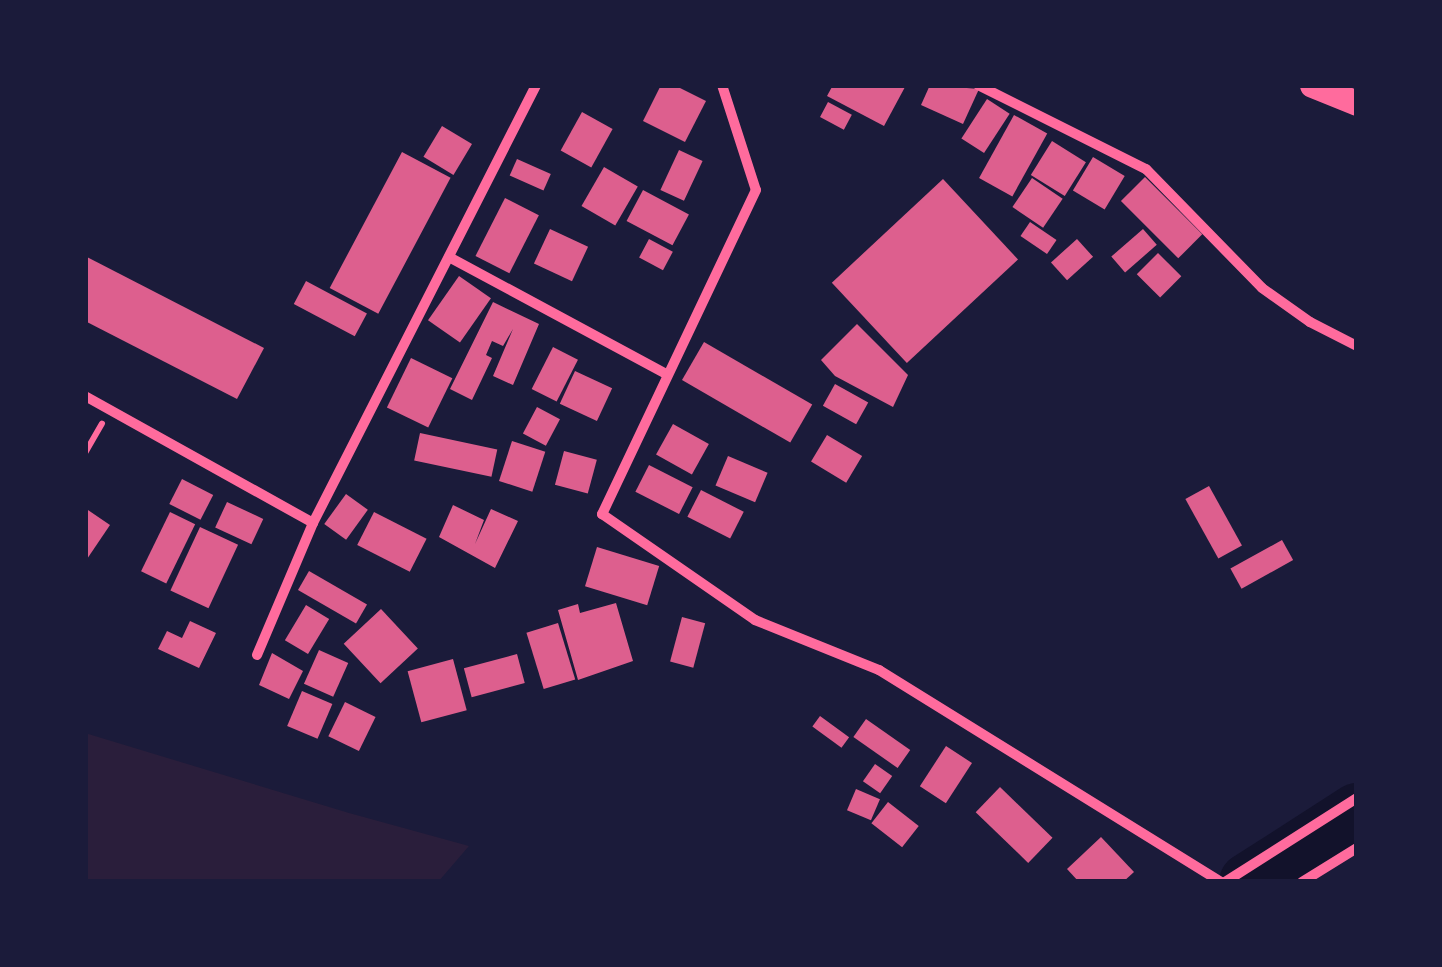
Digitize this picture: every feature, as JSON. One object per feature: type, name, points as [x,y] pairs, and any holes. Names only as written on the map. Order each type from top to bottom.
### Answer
[{"type":"highway","points":[[1312,85],[1357,103]]},
{"type":"street","points":[[257,655],[314,523],[536,85]]},
{"type":"street","points":[[722,85],[756,190],[602,514],[756,620],[879,670],[1223,882],[1357,798]]},
{"type":"street","points":[[978,85],[1146,169],[1262,288],[1310,322],[1357,346]]},
{"type":"street","points":[[449,256],[666,374]]},
{"type":"street","points":[[85,396],[314,523]]},
{"type":"street","points":[[1302,882],[1357,848]]},
{"type":"path","points":[[85,453],[110,410]]},
{"type":"shaded area","points":[[85,733],[469,846],[438,882],[85,882]]},
{"type":"building","points":[[661,85],[674,85],[706,101],[685,142],[643,121]]},
{"type":"building","points":[[833,85],[905,87],[884,126],[827,96]]},
{"type":"building","points":[[930,85],[979,89],[963,124],[921,105]]},
{"type":"building","points":[[987,99],[1010,114],[984,153],[961,138]]},
{"type":"building","points":[[828,102],[852,115],[844,130],[820,117]]},
{"type":"building","points":[[582,112],[613,129],[591,167],[561,150]]},
{"type":"building","points":[[1014,115],[1047,133],[1012,196],[979,178]]},
{"type":"building","points":[[442,126],[472,144],[453,175],[423,157]]},
{"type":"building","points":[[1052,141],[1086,162],[1065,196],[1031,175]]},
{"type":"building","points":[[679,150],[703,161],[684,201],[660,190]]},
{"type":"building","points":[[402,152],[451,178],[378,314],[330,288]]},
{"type":"building","points":[[1093,157],[1125,176],[1105,209],[1073,190]]},
{"type":"building","points":[[517,159],[551,174],[543,190],[510,175]]},
{"type":"building","points":[[604,167],[638,186],[615,225],[582,206]]},
{"type":"building","points":[[1145,177],[1202,234],[1178,258],[1121,201]]},
{"type":"building","points":[[1032,178],[1063,199],[1043,228],[1012,207]]},
{"type":"building","points":[[943,179],[1018,259],[907,363],[832,283]]},
{"type":"building","points":[[643,190],[689,214],[672,245],[627,221]]},
{"type":"building","points":[[505,198],[539,215],[509,273],[475,256]]},
{"type":"building","points":[[1030,222],[1057,240],[1047,254],[1020,236]]},
{"type":"building","points":[[550,229],[588,247],[572,281],[534,263]]},
{"type":"building","points":[[1143,229],[1157,245],[1125,272],[1111,257]]},
{"type":"building","points":[[649,239],[673,252],[663,270],[639,258]]},
{"type":"building","points":[[1077,239],[1093,257],[1067,280],[1051,262]]},
{"type":"building","points":[[1158,253],[1181,276],[1160,298],[1137,274]]},
{"type":"building","points":[[85,256],[264,348],[237,399],[85,321]]},
{"type":"building","points":[[459,276],[491,298],[460,343],[428,320]]},
{"type":"building","points":[[306,281],[367,313],[355,336],[294,304]]},
{"type":"building","points":[[493,302],[539,324],[513,385],[493,376],[513,329],[503,346],[492,341],[486,355],[492,358],[472,400],[450,389]]},
{"type":"building","points":[[857,324],[908,375],[893,407],[835,376],[821,360]]},
{"type":"building","points":[[704,342],[812,404],[790,443],[682,380]]},
{"type":"building","points":[[553,347],[578,360],[557,402],[532,389]]},
{"type":"building","points":[[411,358],[452,378],[428,428],[387,407]]},
{"type":"building","points":[[575,371],[612,388],[597,421],[560,404]]},
{"type":"building","points":[[835,384],[868,402],[856,424],[823,406]]},
{"type":"building","points":[[537,407],[560,419],[546,446],[523,433]]},
{"type":"building","points":[[673,424],[709,444],[692,474],[656,455]]},
{"type":"building","points":[[420,433],[497,449],[491,477],[414,460]]},
{"type":"building","points":[[827,435],[862,456],[846,483],[811,462]]},
{"type":"building","points":[[512,441],[545,452],[532,492],[499,481]]},
{"type":"building","points":[[564,451],[597,460],[588,494],[555,485]]},
{"type":"building","points":[[728,456],[768,473],[755,502],[715,485]]},
{"type":"building","points":[[649,465],[693,487],[679,514],[635,492]]},
{"type":"building","points":[[182,479],[213,495],[200,520],[169,504]]},
{"type":"building","points":[[1209,486],[1242,545],[1218,559],[1185,499]]},
{"type":"building","points":[[701,490],[744,512],[730,539],[687,517]]},
{"type":"building","points":[[346,494],[368,510],[346,540],[324,524]]},
{"type":"building","points":[[227,502],[263,519],[251,544],[215,527]]},
{"type":"building","points":[[453,505],[484,520],[475,544],[491,509],[518,521],[495,568],[439,537]]},
{"type":"building","points":[[85,508],[110,525],[85,562]]},
{"type":"building","points":[[170,512],[195,524],[166,584],[141,571]]},
{"type":"building","points":[[374,512],[427,539],[410,572],[357,545]]},
{"type":"building","points":[[200,527],[238,545],[208,608],[170,590]]},
{"type":"building","points":[[1282,540],[1293,560],[1242,589],[1230,569]]},
{"type":"building","points":[[597,547],[659,566],[647,605],[585,586]]},
{"type":"building","points":[[309,571],[367,604],[356,624],[298,590]]},
{"type":"building","points":[[616,603],[633,661],[578,680],[558,610],[578,604],[580,613]]},
{"type":"building","points":[[306,605],[329,619],[308,654],[285,640]]},
{"type":"building","points":[[381,609],[418,648],[381,683],[344,644]]},
{"type":"building","points":[[682,617],[705,623],[693,668],[670,661]]},
{"type":"building","points":[[190,621],[216,633],[199,668],[158,649],[167,631],[182,638]]},
{"type":"building","points":[[558,623],[575,679],[544,689],[526,633]]},
{"type":"building","points":[[319,650],[348,663],[333,697],[304,684]]},
{"type":"building","points":[[272,653],[303,671],[289,699],[259,685]]},
{"type":"building","points":[[517,654],[525,683],[472,697],[464,668]]},
{"type":"building","points":[[453,659],[467,710],[421,722],[408,671]]},
{"type":"building","points":[[302,691],[332,704],[318,739],[287,726]]},
{"type":"building","points":[[345,702],[376,717],[359,751],[328,736]]},
{"type":"building","points":[[820,716],[849,737],[841,748],[812,727]]},
{"type":"building","points":[[866,719],[910,750],[898,768],[853,737]]},
{"type":"building","points":[[946,746],[972,763],[946,803],[920,786]]},
{"type":"building","points":[[875,764],[892,776],[880,793],[863,781]]},
{"type":"building","points":[[1000,787],[1053,838],[1028,863],[976,812]]},
{"type":"building","points":[[856,789],[880,799],[871,820],[847,810]]},
{"type":"building","points":[[888,802],[919,826],[902,847],[871,823]]},
{"type":"building","points":[[1101,837],[1134,872],[1123,882],[1079,882],[1067,869]]},
{"type":"waterway","points":[[1248,882],[1357,812]]}]
